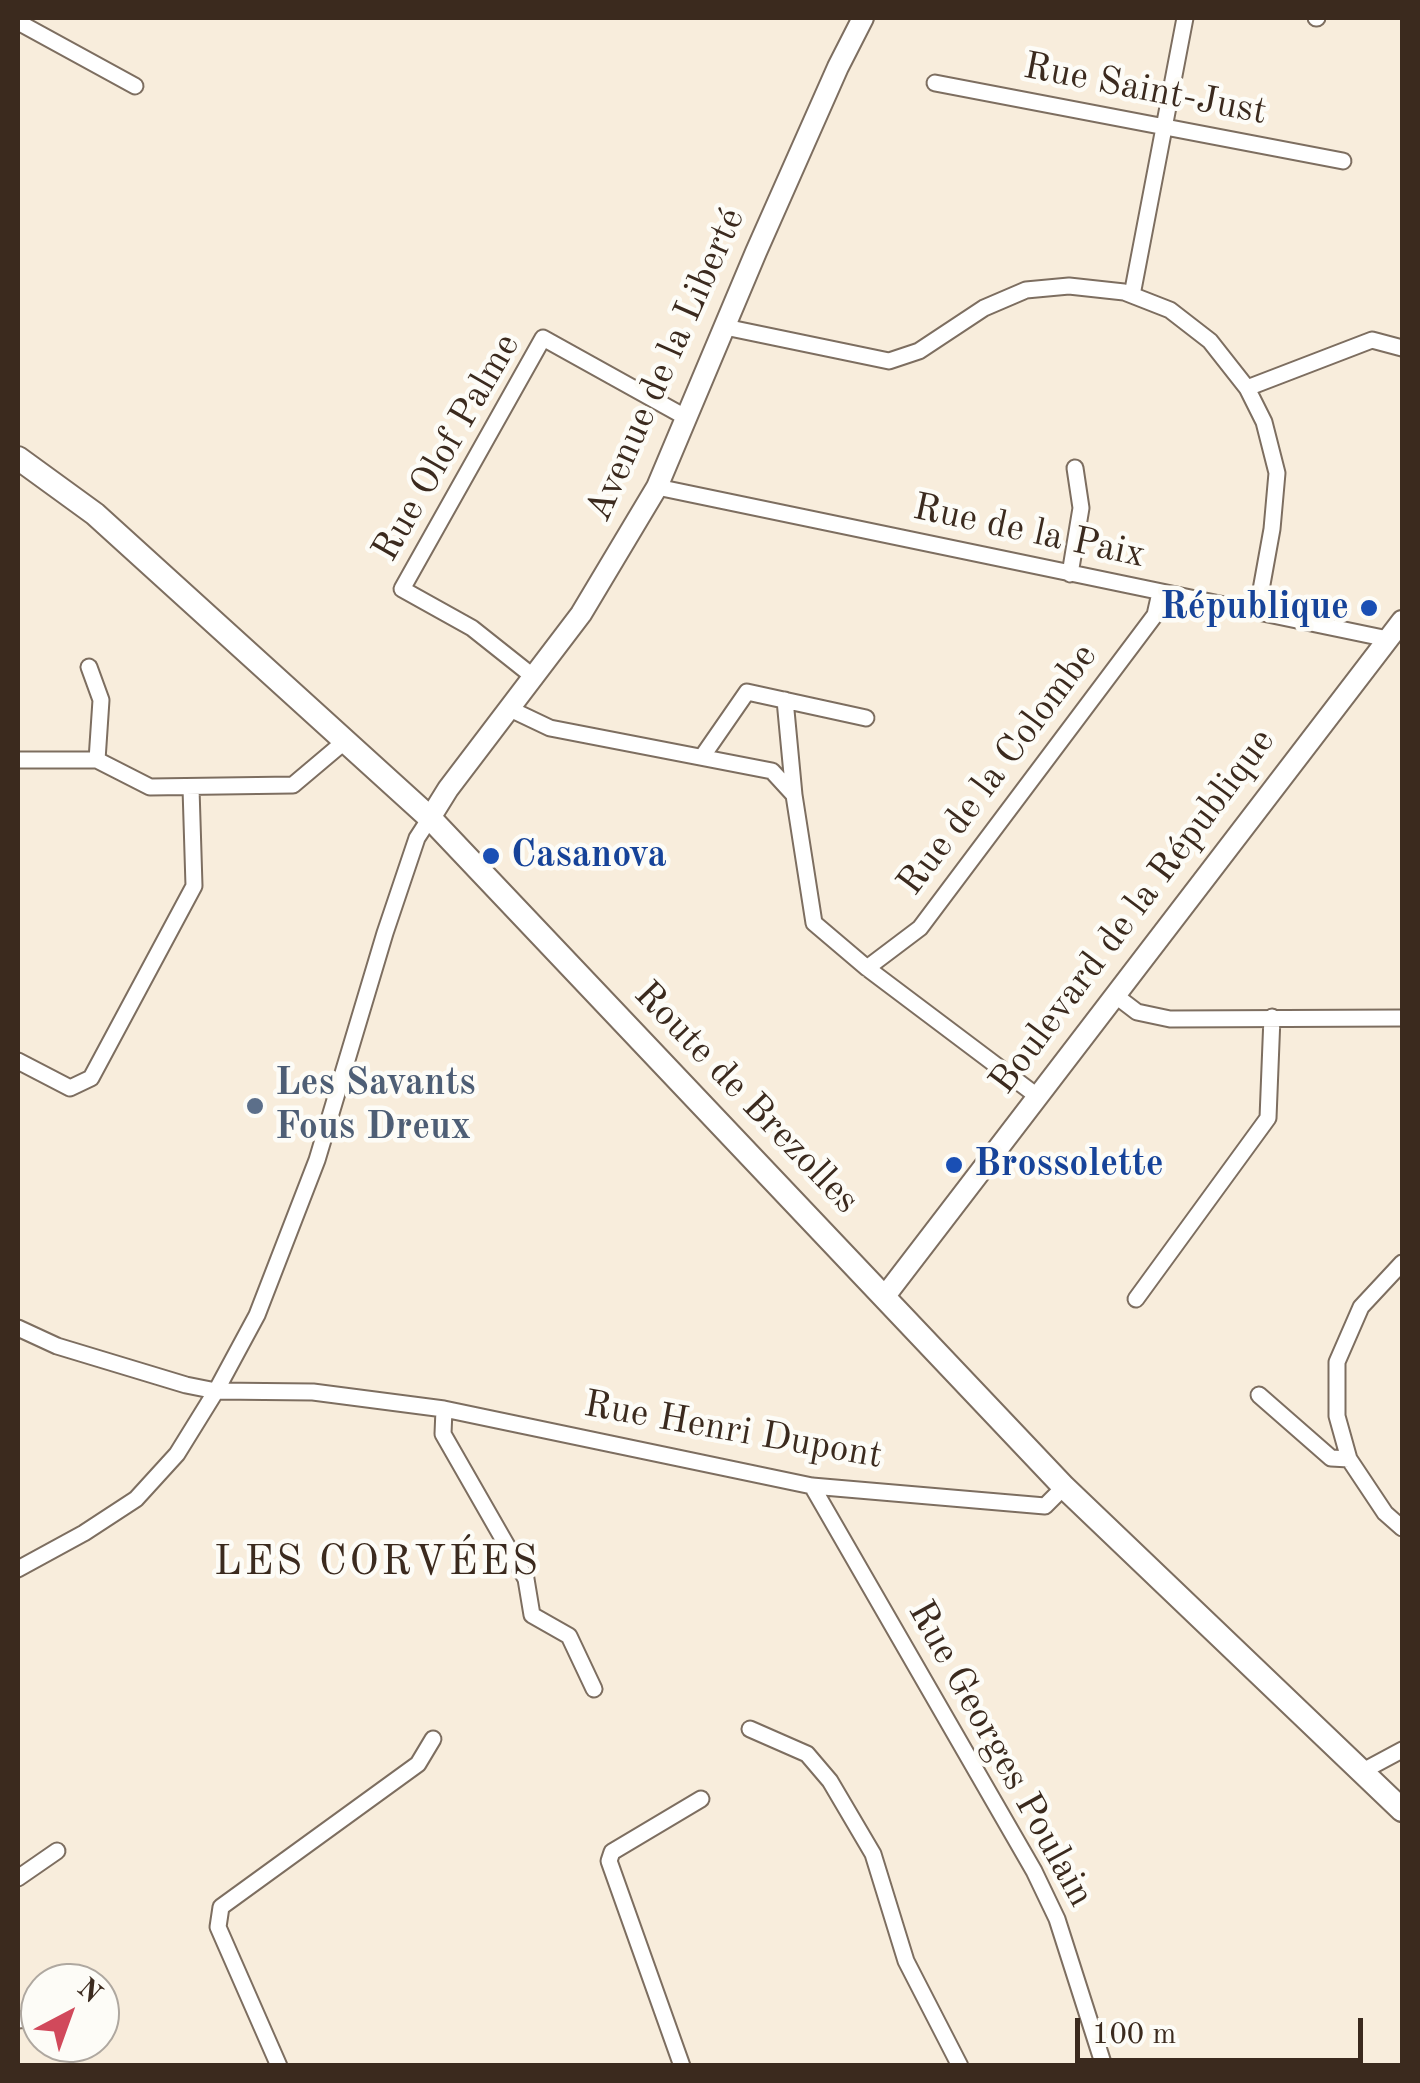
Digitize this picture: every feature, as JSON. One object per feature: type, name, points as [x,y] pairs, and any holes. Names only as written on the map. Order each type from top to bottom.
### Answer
[{"type":"main road","name":"Route de Brezolles","points":[[18,458],[95,514],[430,818],[1064,1487],[1402,1810]]},
{"type":"street","name":"Avenue de la Liberté","points":[[430,818],[582,614],[657,487],[838,66],[863,18]]},
{"type":"street","points":[[1132,295],[1185,18]]},
{"type":"street","points":[[18,22],[136,86]]},
{"type":"street","name":"Rue Saint-Just","points":[[935,84],[1343,161]]},
{"type":"street","points":[[725,327],[888,362],[919,350],[984,308],[1026,290],[1069,286],[1132,295],[1170,310],[1210,341],[1247,388],[1264,422],[1277,473],[1272,529],[1257,612]]},
{"type":"street","name":"Rue Olof Palme","points":[[535,678],[472,628],[402,589],[543,338],[687,418]]},
{"type":"street","points":[[1247,388],[1372,340],[1402,348]]},
{"type":"street","points":[[1070,574],[1081,508],[1075,468]]},
{"type":"street","name":"Rue de la Paix","points":[[657,487],[1388,639]]},
{"type":"street","name":"Rue de la Colombe","points":[[867,968],[920,928],[1155,615],[1160,593]]},
{"type":"street","name":"Boulevard de la République","points":[[885,1296],[1402,621]]},
{"type":"street","points":[[89,667],[101,700],[97,760]]},
{"type":"street","points":[[702,757],[747,692],[866,718]]},
{"type":"street","points":[[785,700],[794,795],[814,923],[867,968],[1037,1096]]},
{"type":"street","points":[[510,709],[550,728],[772,771],[794,795]]},
{"type":"street","points":[[18,760],[97,760],[150,787],[293,784],[344,742]]},
{"type":"street","points":[[18,1061],[70,1088],[91,1078],[194,886],[191,788]]},
{"type":"street","points":[[18,1569],[136,1499],[177,1454],[216,1391],[257,1315],[317,1160],[385,933],[417,838],[430,818]]},
{"type":"street","points":[[1116,996],[1137,1012],[1170,1018],[1402,1018]]},
{"type":"street","points":[[1136,1300],[1268,1118],[1272,1018]]},
{"type":"street","points":[[1402,1263],[1362,1307],[1337,1362],[1337,1416],[1350,1458],[1385,1513],[1402,1528]]},
{"type":"street","name":"Rue Henri Dupont","points":[[18,1328],[57,1346],[168,1381],[216,1391],[313,1392],[444,1409],[812,1486],[1045,1506],[1064,1487]]},
{"type":"street","points":[[1259,1395],[1330,1458],[1350,1458]]},
{"type":"street","points":[[444,1409],[443,1434],[526,1579],[532,1616],[569,1636],[594,1688]]},
{"type":"street","name":"Rue Georges Poulain","points":[[812,1486],[1034,1870],[1057,1919],[1104,2066]]},
{"type":"street","points":[[750,1729],[807,1754],[830,1782],[873,1854],[906,1962],[960,2066]]},
{"type":"street","points":[[278,2066],[218,1927],[220,1907],[418,1764],[433,1739]]},
{"type":"street","points":[[1361,1772],[1402,1750]]},
{"type":"street","points":[[682,2066],[608,1861],[612,1852],[701,1799]]},
{"type":"street","points":[[18,1878],[57,1850]]},
{"type":"place","name":"République","points":[[1369,608]]},
{"type":"place","name":"Casanova","points":[[491,856]]},
{"type":"place","name":"Les Savants Fous Dreux","points":[[255,1106]]},
{"type":"place","name":"Brossolette","points":[[954,1165]]},
{"type":"district","name":"LES CORVÉES","points":[[377,1563]]}]
